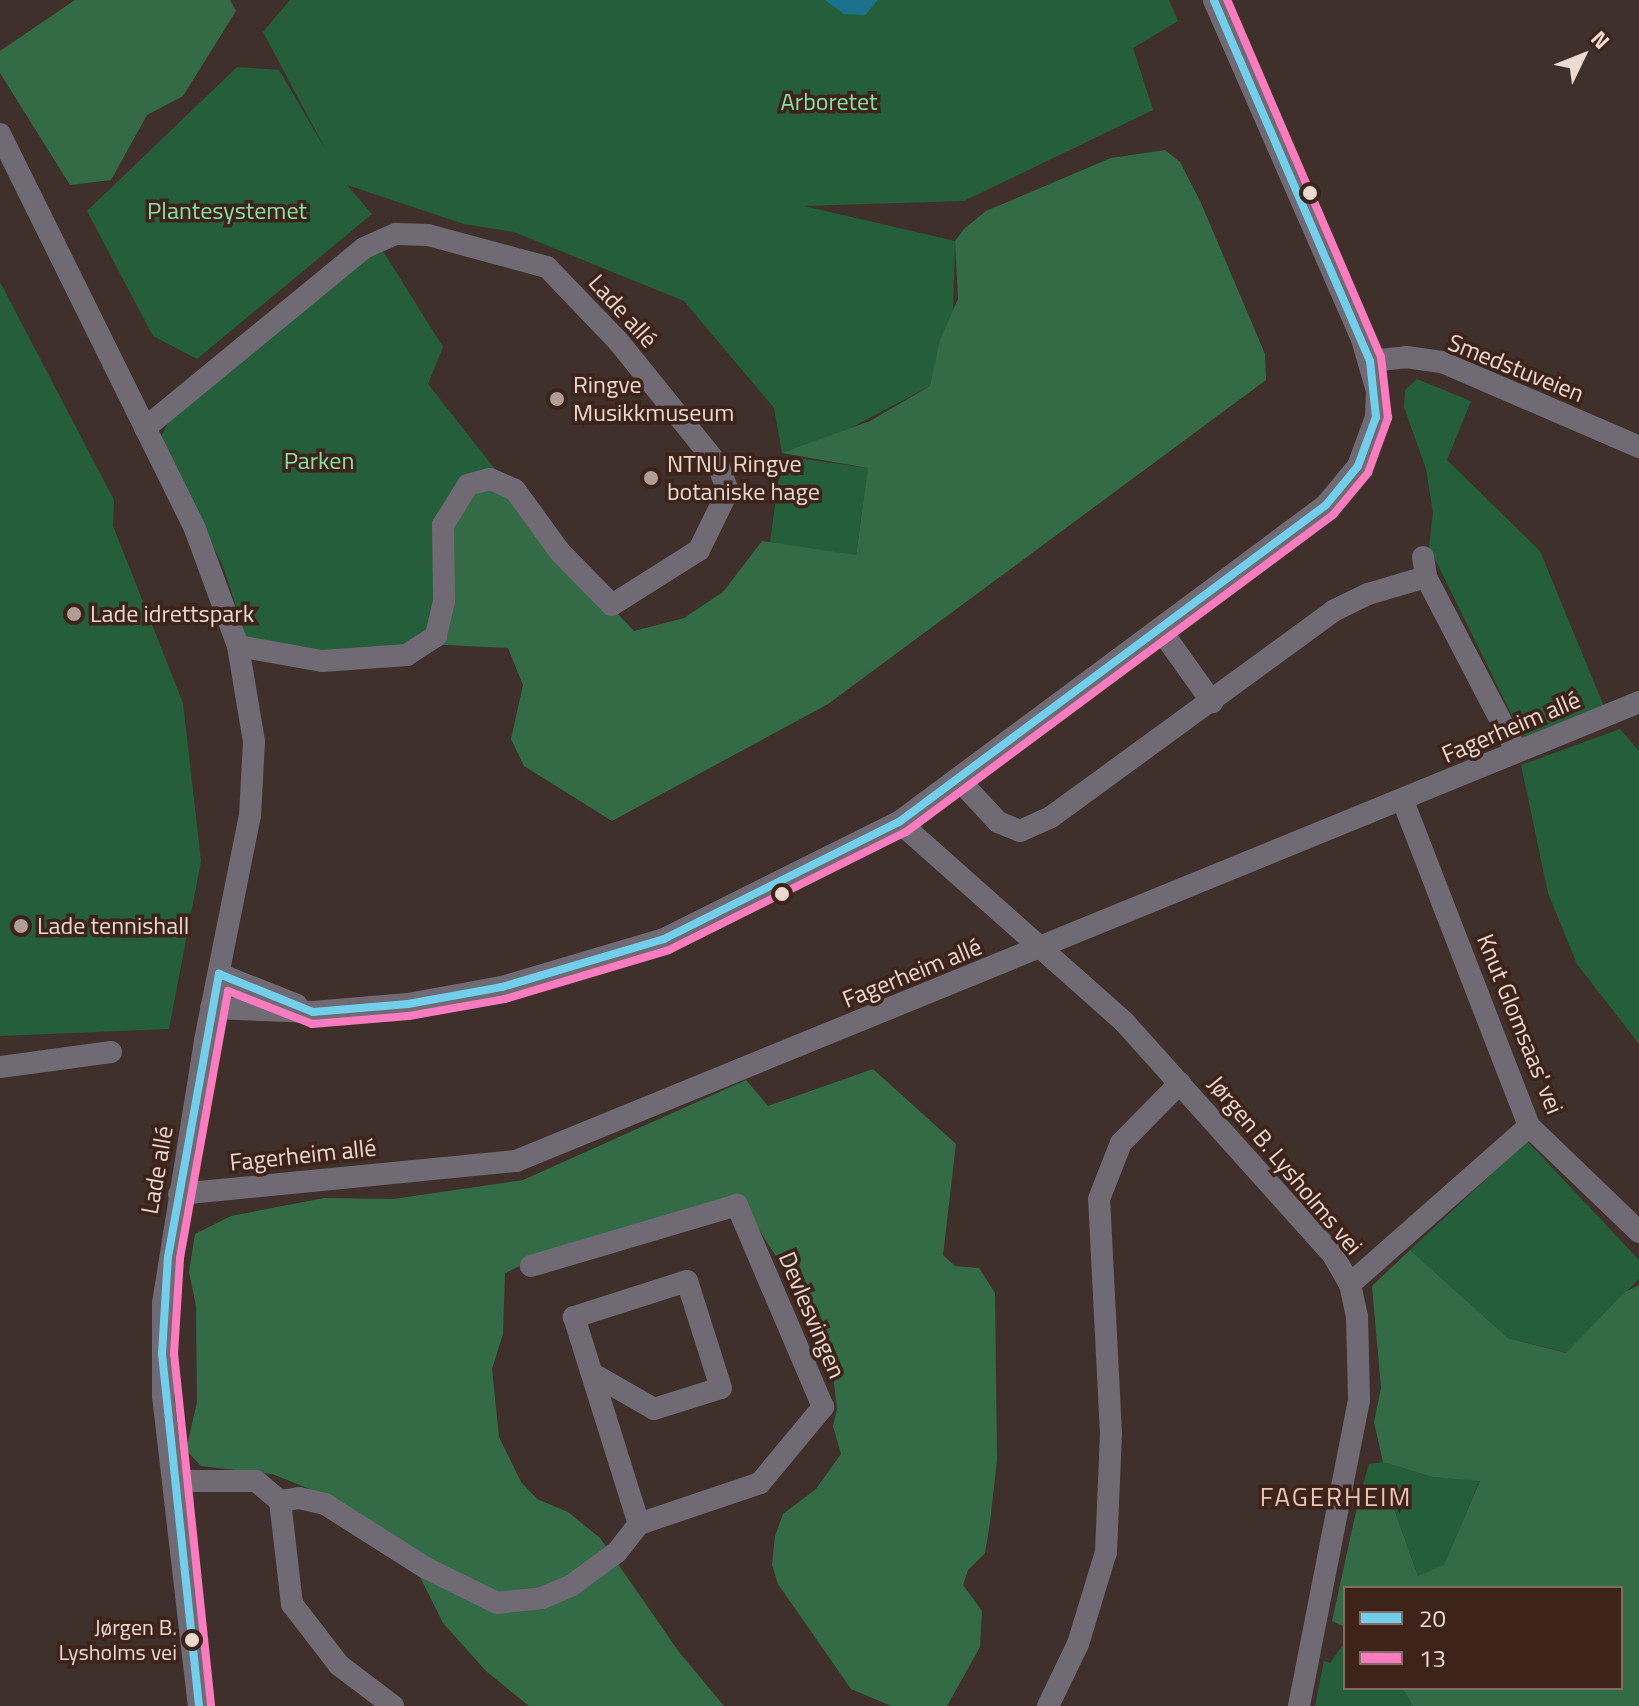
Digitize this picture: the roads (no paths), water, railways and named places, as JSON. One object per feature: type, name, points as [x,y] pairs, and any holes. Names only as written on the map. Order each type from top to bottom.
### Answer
[{"type":"street","points":[[211,1008],[313,1012],[408,1004],[502,987],[664,939],[899,822],[1160,629],[1342,488],[1358,466],[1376,417],[1370,361],[1214,0]]},
{"type":"street","name":"Lade allé","points":[[0,134],[195,529],[238,646],[254,742],[250,815],[211,1008],[179,1194],[162,1354],[199,1706]]},
{"type":"street","name":"Lade allé","points":[[145,428],[364,248],[396,234],[428,235],[547,267],[618,341],[718,465],[728,491],[699,550],[612,605],[560,552],[515,490],[490,479],[468,485],[443,525],[444,601],[436,636],[407,655],[322,661],[238,646]]},
{"type":"street","name":"Smedstuveien","points":[[1370,361],[1406,357],[1442,362],[1639,447]]},
{"type":"street","points":[[959,780],[998,822],[1020,831],[1051,817],[1333,611],[1424,567],[1517,752]]},
{"type":"street","points":[[1160,629],[1212,702]]},
{"type":"street","name":"Fagerheim allé","points":[[179,1194],[516,1161],[1639,702]]},
{"type":"street","name":"Knut Glomsaas' vei","points":[[1403,801],[1529,1126],[1639,1232]]},
{"type":"street","name":"Jørgen B. Lysholms vei","points":[[899,822],[1125,1023],[1333,1255],[1350,1284],[1358,1330],[1359,1400],[1299,1706]]},
{"type":"street","points":[[219,974],[313,1012]]},
{"type":"street","points":[[0,1067],[111,1052]]},
{"type":"street","points":[[1048,1706],[1078,1644],[1106,1552],[1111,1434],[1099,1199],[1121,1143],[1180,1083]]},
{"type":"street","points":[[1350,1284],[1529,1126]]},
{"type":"street","name":"Devlesvingen","points":[[531,1266],[737,1205],[817,1392],[823,1407],[760,1483],[639,1524]]},
{"type":"street","points":[[280,1501],[299,1498],[325,1504],[426,1568],[497,1603],[542,1598],[572,1585],[617,1552],[639,1524],[574,1317],[687,1281],[721,1388],[654,1409],[593,1374]]},
{"type":"street","points":[[175,1481],[256,1481],[280,1501],[292,1604],[339,1665],[393,1706]]},
{"type":"water","points":[[825,0],[878,0],[865,15],[844,14]]},
{"type":"place","name":"Ringve Musikkmuseum","points":[[557,399]]},
{"type":"place","name":"NTNU Ringve botaniske hage","points":[[651,478]]},
{"type":"place","name":"Lade idrettspark","points":[[74,614]]},
{"type":"place","name":"Lade tennishall","points":[[21,926]]},
{"type":"place","name":"Jørgen B. Lysholms vei","points":[[192,1640]]},
{"type":"district","name":"FAGERHEIM","points":[[1336,1497]]},
{"type":"park label","name":"Arboretet","points":[[829,102]]},
{"type":"park label","name":"Plantesystemet","points":[[227,211]]},
{"type":"park label","name":"Parken","points":[[319,461]]}]
